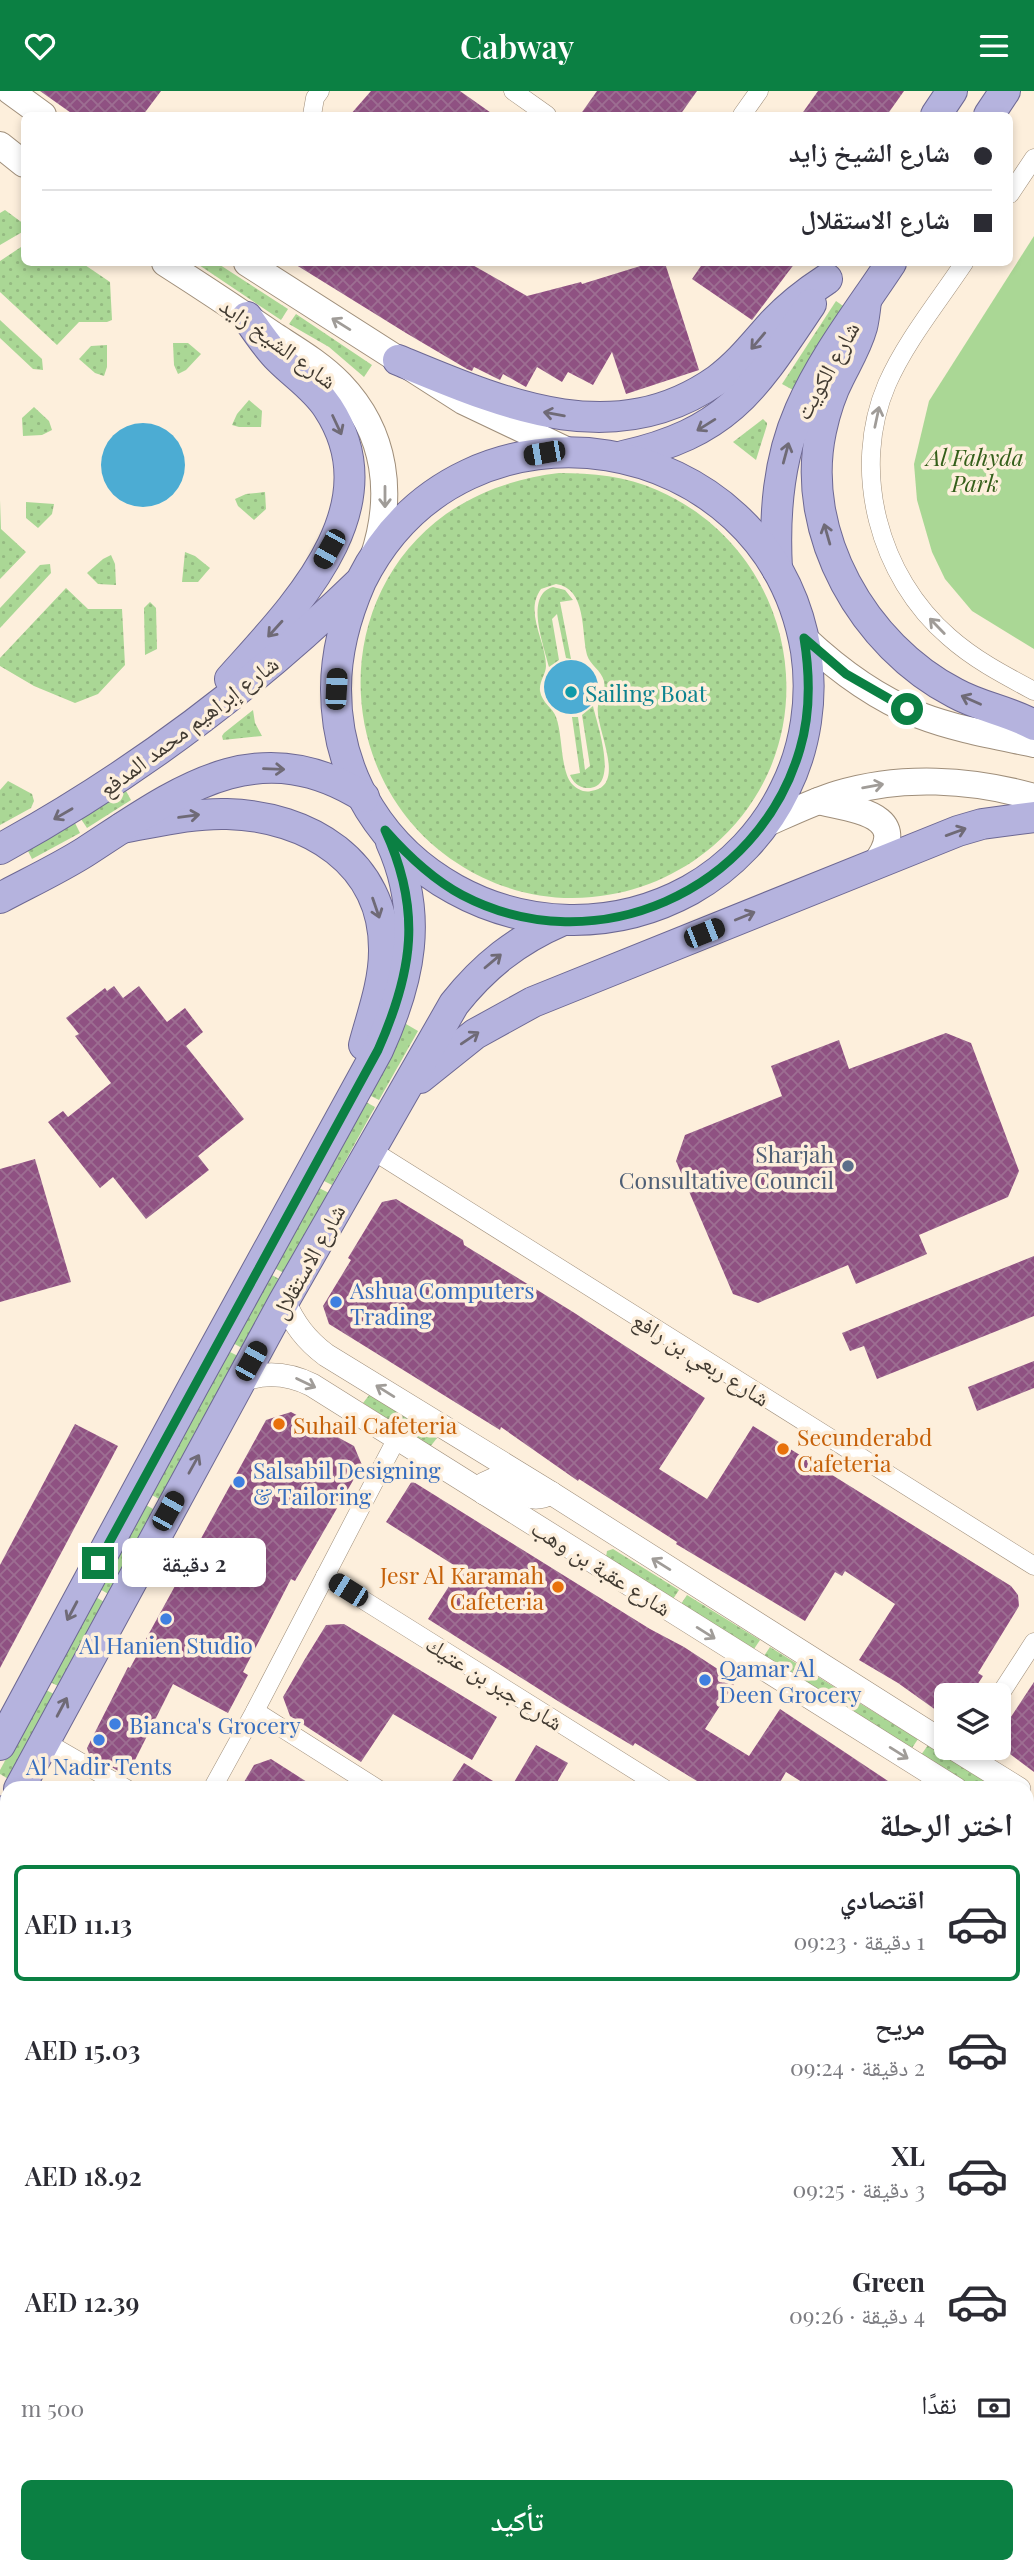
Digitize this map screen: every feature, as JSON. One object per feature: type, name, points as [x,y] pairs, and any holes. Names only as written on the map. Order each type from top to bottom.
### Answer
[{"type":"main road","points":[[938,112],[952,91]]},
{"type":"main road","points":[[972,91],[969,101],[974,112]]},
{"type":"main road","points":[[991,112],[1005,91]]},
{"type":"main road","points":[[13,92],[39,112]]},
{"type":"main road","points":[[0,145],[21,162]]},
{"type":"main road","name":"شارع الشيخ زايد","points":[[170,266],[316,363],[340,384],[365,418],[375,437],[383,468],[386,499],[382,531],[367,571]]},
{"type":"main road","name":"شارع الشيخ زايد","points":[[252,266],[475,407],[568,451]]},
{"type":"main road","name":"شارع الكويت","points":[[777,569],[776,515],[790,436],[811,386],[889,266]]},
{"type":"main road","points":[[398,360],[467,389],[551,413],[599,418],[649,412],[673,404],[718,379],[737,363],[787,309],[832,271]]},
{"type":"main road","name":"شارع الكويت","points":[[621,456],[685,437],[740,400],[769,366],[832,271]]},
{"type":"main road","points":[[866,301],[860,334],[830,396],[820,435],[817,473],[819,500],[832,553],[856,602],[872,624],[910,663],[955,693],[1034,725]]},
{"type":"main road","points":[[141,764],[228,681],[288,614],[317,571],[340,529],[347,508],[349,464],[337,421],[314,390],[270,350],[247,317]]},
{"type":"main road","points":[[568,451],[621,456],[674,474],[699,488],[743,524],[762,545],[777,569],[793,602],[804,638],[809,681],[801,747],[786,788],[745,848],[723,867],[674,899],[619,917],[561,921],[510,913],[463,895],[421,867],[385,830],[364,797],[352,772],[344,745],[336,689],[342,633],[367,571],[401,524],[436,494],[456,482],[510,460],[568,451]]},
{"type":"main road","name":"شارع إبراهيم محمد المدفع","points":[[0,849],[76,806],[141,764],[256,678],[367,571]]},
{"type":"main road","points":[[804,638],[846,674],[920,716],[1034,744]]},
{"type":"main road","name":"شارع إبراهيم محمد المدفع","points":[[0,898],[81,854],[165,799],[213,779],[264,768],[291,769],[342,784],[364,797]]},
{"type":"main road","points":[[763,825],[818,801],[873,785],[925,781],[990,787],[1034,797]]},
{"type":"main road","points":[[818,801],[867,813],[879,819],[887,831],[887,845],[875,864]]},
{"type":"main road","points":[[122,828],[203,814],[252,816],[299,828],[322,838],[351,863],[363,878],[377,906],[384,952],[380,983],[351,1100]]},
{"type":"main road","points":[[399,1098],[449,1053],[475,1034],[533,1002],[875,864],[982,824],[1034,817]]},
{"type":"main road","name":"شارع الاستقلال","points":[[0,1745],[390,1024],[407,970],[410,922],[405,886],[385,830]]},
{"type":"main road","name":"شارع الاستقلال","points":[[23,1781],[284,1301],[448,1013],[484,969],[520,941],[561,921]]},
{"type":"street","points":[[313,112],[315,98],[320,91]]},
{"type":"street","points":[[513,91],[543,112]]},
{"type":"street","points":[[744,112],[759,91]]},
{"type":"street","points":[[1013,190],[1034,158]]},
{"type":"street","points":[[962,266],[908,347],[887,384],[873,442],[873,492],[877,518],[895,568],[927,615],[968,653],[1034,691]]},
{"type":"street","name":"شارع ربعي بن رافع","points":[[370,1149],[1034,1566]]},
{"type":"street","name":"شارع عقبة بن وهب","points":[[284,1301],[297,1326],[315,1347],[934,1734]]},
{"type":"street","name":"شارع عقبة بن وهب","points":[[240,1381],[252,1376],[276,1374],[300,1379],[943,1781]]},
{"type":"street","points":[[216,1781],[397,1438]]},
{"type":"street","points":[[484,1493],[484,1484],[495,1479],[530,1498],[544,1497],[551,1493]]},
{"type":"street","name":"شارع جبر بن عتيك","points":[[326,1576],[640,1781]]},
{"type":"street","points":[[1007,1683],[1034,1642]]},
{"type":"street","points":[[255,1711],[366,1781]]},
{"type":"street","points":[[44,1741],[113,1781]]},
{"type":"street","name":"شارع عقبة بن وهب","points":[[974,1760],[1006,1781]]},
{"type":"green space","points":[[5,210],[21,222],[21,233],[0,245],[0,213]]},
{"type":"green space","name":"Al Fahyda Park","points":[[1034,236],[1034,649],[972,611],[945,579],[932,552],[917,500],[914,464],[929,401]]},
{"type":"green space","points":[[21,247],[21,266],[86,266],[110,282],[112,320],[79,322],[57,345],[0,292],[0,261]]},
{"type":"green space","points":[[200,266],[222,266],[288,309],[281,320]]},
{"type":"green space","points":[[836,301],[846,308],[793,390],[782,384]]},
{"type":"green space","points":[[296,314],[372,365],[364,377],[329,347],[289,324]]},
{"type":"green space","points":[[0,320],[42,359],[43,370],[33,369],[0,338]]},
{"type":"green space","points":[[173,343],[188,343],[201,354],[186,370],[178,374],[174,365]]},
{"type":"green space","points":[[107,345],[107,367],[104,376],[95,373],[79,359],[91,346]]},
{"type":"green space","points":[[249,400],[262,411],[261,427],[232,425],[237,414]]},
{"type":"green space","points":[[34,407],[49,421],[52,430],[42,435],[23,436],[22,418]]},
{"type":"green space","points":[[763,419],[767,425],[756,460],[733,442]]},
{"type":"green space","points":[[584,474],[633,481],[657,490],[705,519],[743,557],[769,603],[784,653],[786,704],[775,756],[751,804],[713,846],[686,866],[657,881],[609,895],[574,898],[522,892],[488,880],[457,863],[417,829],[387,787],[368,741],[361,691],[365,641],[380,594],[407,550],[446,514],[473,498],[500,486],[544,475]],"holes":[[[556,584],[566,588],[578,602],[587,655],[604,681],[598,715],[609,767],[608,779],[602,787],[588,791],[576,787],[568,778],[556,717],[540,691],[546,666],[535,617],[536,598],[541,589]]]},
{"type":"green space","points":[[265,492],[266,509],[254,520],[238,506],[235,499],[246,494]]},
{"type":"green space","points":[[0,500],[1,529],[26,552],[0,579]]},
{"type":"green space","points":[[26,502],[54,504],[52,514],[38,528],[26,518]]},
{"type":"green space","points":[[185,552],[210,568],[198,582],[182,582]]},
{"type":"green space","points":[[111,555],[115,564],[116,585],[98,584],[87,573]]},
{"type":"green space","points":[[50,564],[51,573],[0,628],[0,608],[40,565]]},
{"type":"green space","points":[[553,587],[565,590],[573,600],[560,602],[571,659],[566,658],[557,614],[552,619],[559,660],[549,667],[540,634],[538,610],[539,600],[544,592]]},
{"type":"green space","points":[[66,588],[88,609],[122,609],[125,665],[98,694],[75,703],[34,686],[0,666],[0,658]]},
{"type":"green space","points":[[150,602],[156,608],[157,649],[145,655],[144,608]]},
{"type":"green space","points":[[593,706],[602,741],[605,768],[597,786],[586,788],[576,784],[570,775],[580,773],[572,717],[578,717],[585,770],[590,766],[582,715]]},
{"type":"green space","points":[[253,710],[255,723],[262,736],[223,740],[224,733]]},
{"type":"green space","points":[[8,781],[32,794],[34,801],[31,808],[0,825],[0,790]]},
{"type":"green space","points":[[126,791],[131,800],[87,828],[81,819]]},
{"type":"green space","points":[[75,823],[80,833],[32,859],[27,849]]},
{"type":"green space","points":[[406,1024],[418,1031],[379,1100],[367,1094]]},
{"type":"green space","points":[[364,1101],[375,1107],[332,1185],[320,1179]]},
{"type":"green space","points":[[317,1187],[329,1193],[284,1273],[272,1267]]},
{"type":"green space","points":[[270,1274],[281,1280],[242,1348],[231,1342]]},
{"type":"green space","points":[[228,1351],[238,1356],[161,1500],[150,1494]]},
{"type":"green space","points":[[370,1394],[437,1438],[430,1447],[363,1403]]},
{"type":"green space","points":[[144,1504],[155,1510],[110,1595],[98,1588]]},
{"type":"green space","points":[[613,1549],[679,1590],[673,1599],[606,1557],[607,1551]]},
{"type":"green space","points":[[687,1595],[760,1640],[754,1649],[681,1604]]},
{"type":"green space","points":[[94,1596],[106,1603],[60,1687],[48,1681]]},
{"type":"green space","points":[[770,1647],[839,1690],[834,1699],[764,1656]]},
{"type":"green space","points":[[44,1689],[56,1695],[10,1780],[0,1774],[0,1770]]},
{"type":"green space","points":[[848,1696],[918,1739],[912,1748],[842,1705]]},
{"type":"green space","points":[[928,1745],[934,1749],[934,1760],[952,1760],[985,1781],[962,1781],[921,1755]]},
{"type":"water","points":[[143,423],[159,426],[173,435],[182,449],[185,465],[182,481],[173,495],[159,504],[143,507],[127,504],[113,495],[104,481],[101,465],[104,449],[113,435],[127,426]]},
{"type":"water","points":[[571,660],[590,668],[598,687],[590,706],[571,714],[552,706],[544,687],[552,668]]},
{"type":"building","points":[[40,91],[161,91],[145,112],[70,112]]},
{"type":"building","points":[[371,91],[460,91],[490,112],[353,112]]},
{"type":"building","points":[[597,91],[697,91],[682,112],[582,112]]},
{"type":"building","points":[[818,91],[904,91],[889,112],[803,112]]},
{"type":"building","points":[[298,266],[474,266],[527,296],[581,282],[582,284],[640,266],[666,266],[699,370],[626,394],[612,352],[593,385],[568,372],[562,382],[537,367],[526,387],[503,374],[500,380],[474,367],[472,371],[467,369]]},
{"type":"building","points":[[701,266],[793,266],[752,320],[692,279]]},
{"type":"building","points":[[114,986],[123,998],[139,986],[167,1022],[185,1008],[203,1032],[186,1046],[244,1119],[198,1156],[209,1170],[146,1219],[113,1177],[100,1188],[48,1122],[63,1111],[68,1117],[111,1083],[75,1036],[79,1034],[66,1018],[105,988],[107,991]]},
{"type":"building","name":"Sharjah Consultative Council","points":[[946,1033],[971,1043],[1019,1171],[1008,1197],[919,1235],[927,1254],[856,1284],[848,1265],[758,1303],[733,1294],[676,1161],[685,1135],[782,1096],[771,1066],[839,1040],[849,1069]]},
{"type":"building","points":[[35,1159],[71,1282],[0,1302],[0,1169]]},
{"type":"building","points":[[396,1199],[705,1398],[659,1469],[707,1499],[753,1426],[1011,1586],[1018,1595],[1019,1606],[978,1673],[983,1676],[978,1683],[934,1683],[934,1709],[859,1660],[895,1604],[845,1571],[842,1576],[835,1572],[805,1621],[676,1544],[677,1542],[579,1479],[578,1481],[501,1427],[500,1430],[329,1324],[323,1306],[382,1202]]},
{"type":"building","points":[[1034,1256],[1034,1316],[877,1379],[864,1346],[850,1351],[842,1333]]},
{"type":"building","points":[[1034,1361],[1034,1388],[977,1411],[968,1387]]},
{"type":"building","points":[[291,1412],[354,1446],[362,1465],[295,1581],[291,1579],[243,1672],[248,1675],[228,1713],[173,1684],[127,1776],[89,1754],[87,1748],[128,1667],[130,1668],[266,1420]]},
{"type":"building","points":[[75,1424],[118,1446],[0,1668],[0,1565]]},
{"type":"building","points":[[412,1481],[736,1681],[705,1729],[749,1756],[780,1709],[888,1781],[800,1781],[786,1772],[781,1781],[697,1781],[635,1743],[633,1746],[561,1703],[428,1619],[460,1569],[386,1522]]},
{"type":"building","points":[[344,1624],[497,1717],[472,1760],[393,1714],[361,1762],[290,1716],[283,1697],[305,1659],[326,1625]]},
{"type":"building","points":[[1034,1682],[1034,1772],[1011,1755],[1011,1717]]},
{"type":"building","points":[[536,1745],[568,1763],[558,1781],[515,1781]]},
{"type":"building","points":[[271,1759],[305,1781],[245,1781],[254,1765]]},
{"type":"building","points":[[464,1763],[493,1781],[452,1781]]},
{"type":"place","name":"Sailing Boat","points":[[571,692]]},
{"type":"place","name":"Sharjah Consultative Council","points":[[848,1166]]},
{"type":"place","name":"Ashua Computers Trading","points":[[336,1302]]},
{"type":"place","name":"Suhail Cafeteria","points":[[279,1424]]},
{"type":"place","name":"Secunderabd Cafeteria","points":[[783,1449]]},
{"type":"place","name":"Salsabil Designing & Tailoring","points":[[239,1482]]},
{"type":"place","name":"Jesr Al Karamah Cafeteria","points":[[558,1587]]},
{"type":"place","name":"Al Hanien Studio","points":[[166,1619]]},
{"type":"place","name":"Qamar Al Deen Grocery","points":[[705,1680]]},
{"type":"place","name":"Bianca's Grocery","points":[[115,1724]]},
{"type":"place","name":"Al Nadir Tents","points":[[99,1740]]},
{"type":"route","points":[[98,1563],[390,1024],[407,970],[410,922],[403,874],[385,830],[421,867],[441,882],[486,906],[536,919],[590,921],[619,917],[674,899],[700,884],[745,848],[775,807],[794,767],[806,725],[809,681],[804,638],[846,674],[907,709]]}]
